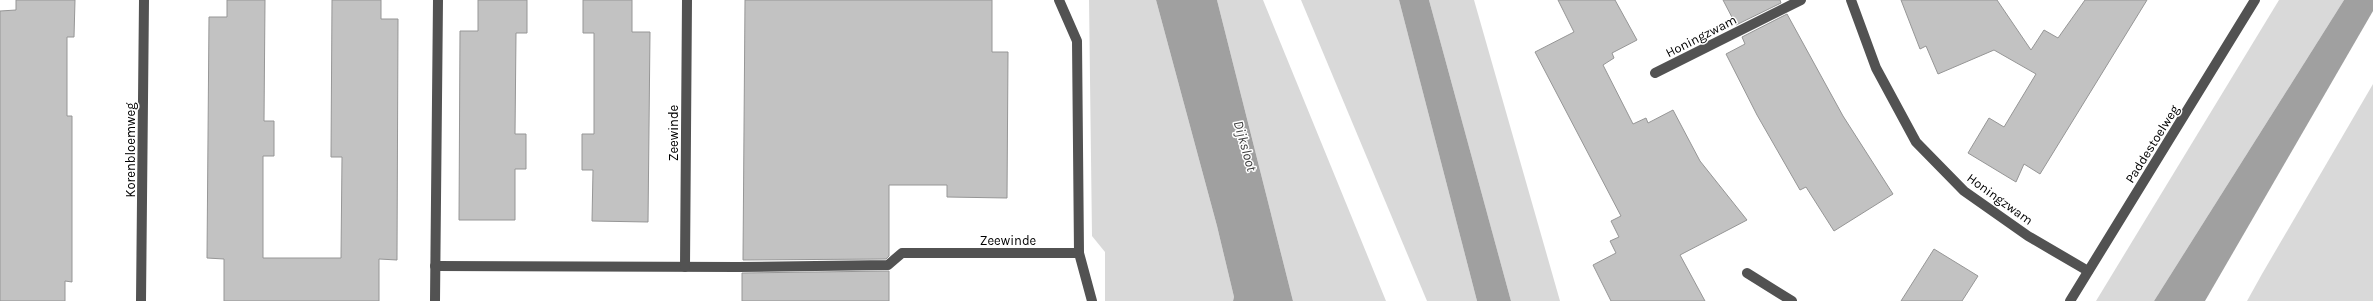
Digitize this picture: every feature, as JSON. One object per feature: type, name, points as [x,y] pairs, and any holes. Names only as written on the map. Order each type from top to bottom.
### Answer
[{"type":"street","name":"Korenbloemweg","points":[[142,301],[144,0]]},
{"type":"street","points":[[435,301],[438,0]]},
{"type":"street","name":"Zeewinde","points":[[685,267],[687,0]]},
{"type":"street","points":[[1060,0],[1077,41],[1079,253],[1092,301]]},
{"type":"street","name":"Honingzwam","points":[[1655,73],[1801,0]]},
{"type":"street","name":"Honingzwam","points":[[1851,0],[1876,68],[1916,142],[1964,191],[2028,236],[2088,271]]},
{"type":"street","name":"Paddestoelweg","points":[[2070,301],[2255,0]]},
{"type":"street","name":"Zeewinde","points":[[435,266],[685,267],[888,265],[902,253],[1079,253]]},
{"type":"street","points":[[1747,273],[1792,301]]},
{"type":"shaded area","points":[[1089,0],[1156,0],[1217,226],[1234,297],[1233,301],[1105,301],[1105,252],[1092,236]]},
{"type":"shaded area","points":[[1217,0],[1263,0],[1386,301],[1293,301]]},
{"type":"shaded area","points":[[1301,0],[1399,0],[1477,301],[1427,301]]},
{"type":"shaded area","points":[[1429,0],[1474,0],[1560,301],[1511,301]]},
{"type":"shaded area","points":[[2279,0],[2344,0],[2154,301],[2096,301]]},
{"type":"shaded area","points":[[2373,84],[2373,301],[2247,301],[2262,274]]},
{"type":"water","name":"Dijksloot","points":[[1156,0],[1217,0],[1293,301],[1233,301],[1234,297],[1217,226]]},
{"type":"water","points":[[1399,0],[1429,0],[1511,301],[1477,301]]},
{"type":"water","points":[[2344,0],[2373,0],[2373,11],[2205,301],[2154,301]]},
{"type":"building","points":[[16,0],[75,0],[74,37],[67,37],[67,116],[72,116],[72,282],[65,281],[65,301],[0,301],[0,11],[16,10]]},
{"type":"building","points":[[227,0],[265,0],[264,121],[274,121],[274,156],[263,156],[263,258],[341,258],[342,157],[331,157],[332,0],[381,0],[381,19],[398,19],[397,260],[379,259],[379,301],[224,301],[224,259],[207,258],[209,17],[227,17]]},
{"type":"building","points":[[478,0],[527,0],[527,33],[516,33],[515,134],[526,134],[526,169],[515,169],[515,220],[459,220],[460,31],[478,31]]},
{"type":"building","points":[[583,0],[632,0],[632,32],[650,32],[648,222],[592,221],[593,170],[582,170],[582,134],[594,134],[594,33],[583,33]]},
{"type":"building","points":[[745,0],[992,0],[992,52],[1008,52],[1007,198],[947,197],[947,185],[889,185],[889,256],[886,259],[743,260]]},
{"type":"building","points":[[1558,0],[1615,0],[1637,40],[1612,53],[1614,58],[1603,65],[1633,124],[1646,118],[1648,123],[1673,110],[1700,161],[1747,220],[1680,255],[1705,301],[1611,301],[1593,265],[1616,253],[1610,241],[1619,237],[1611,221],[1621,216],[1535,52],[1574,32]]},
{"type":"building","points":[[1723,0],[1780,0],[1781,3],[1736,25]]},
{"type":"building","points":[[1901,0],[1997,0],[2031,50],[2044,30],[2058,38],[2085,0],[2147,0],[2040,174],[2024,164],[2016,182],[1968,153],[1989,118],[2004,127],[2036,74],[1994,50],[1938,74],[1926,46],[1920,49]]},
{"type":"building","points":[[1787,14],[1843,116],[1893,194],[1834,231],[1806,187],[1800,190],[1757,115],[1726,54],[1745,44],[1742,37]]},
{"type":"building","points":[[1934,249],[1978,276],[1962,301],[1901,301]]},
{"type":"building","points":[[889,271],[889,301],[742,301],[742,273]]}]
